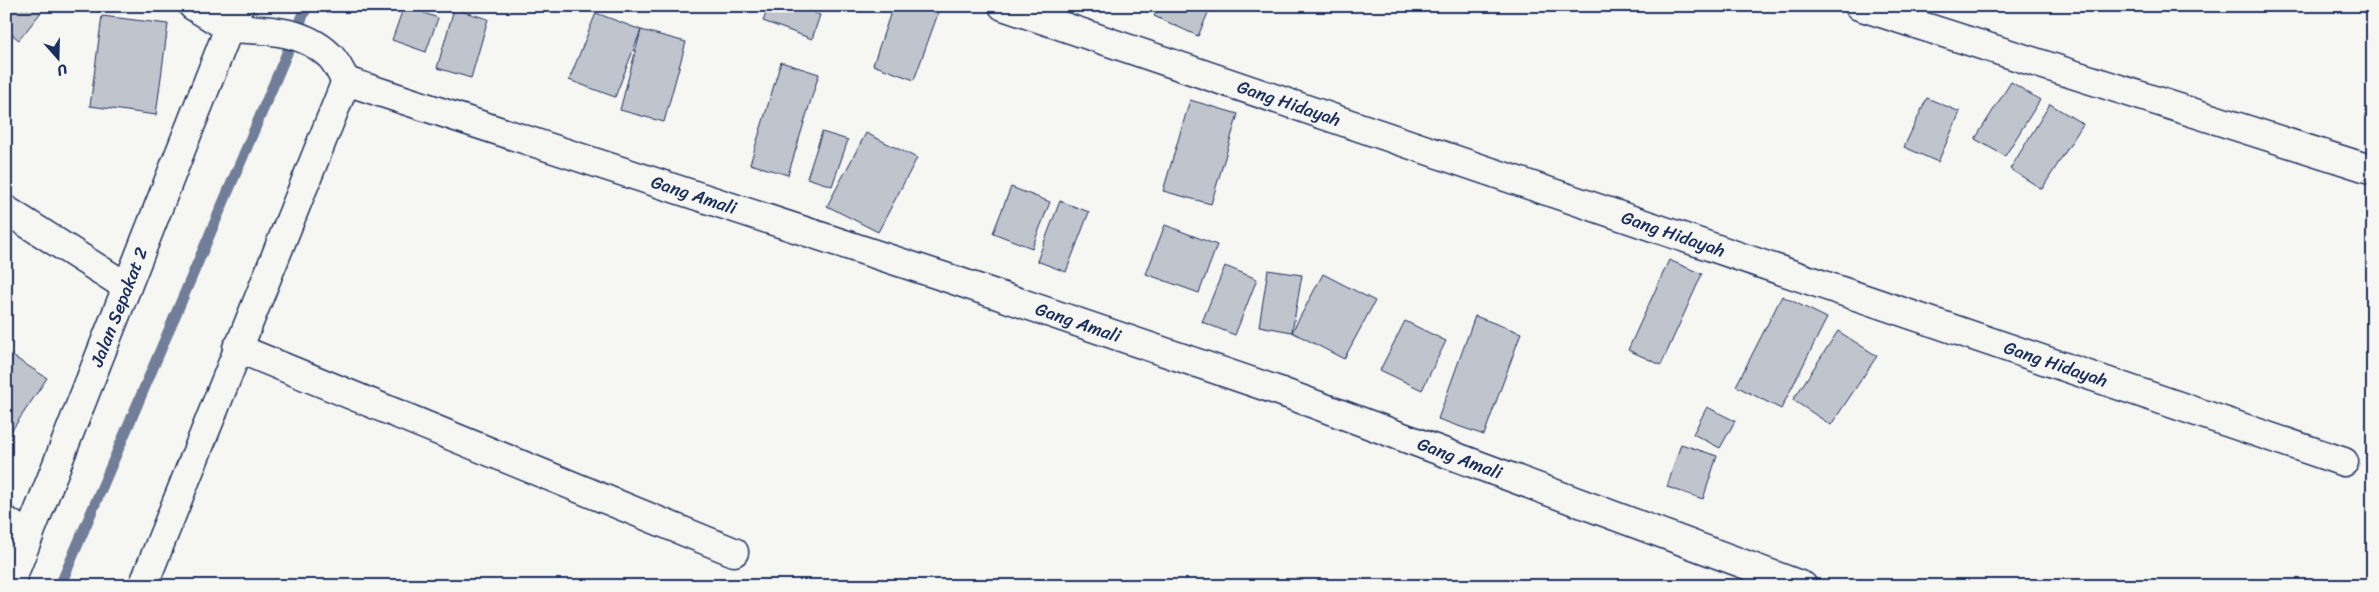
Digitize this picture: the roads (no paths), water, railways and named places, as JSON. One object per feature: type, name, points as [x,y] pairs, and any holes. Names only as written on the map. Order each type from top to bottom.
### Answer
[{"type":"street","points":[[143,586],[237,348],[346,81],[330,55],[303,37],[266,30],[234,17],[193,6]]},
{"type":"street","name":"Gang Hidayah","points":[[1002,6],[2344,462]]},
{"type":"street","points":[[1859,6],[2373,170]]},
{"type":"street","name":"Jalan Sepakat 2","points":[[9,586],[234,17]]},
{"type":"street","name":"Gang Amali","points":[[346,81],[951,279],[1279,391],[1803,586]]},
{"type":"street","points":[[6,210],[127,287]]},
{"type":"street","points":[[237,348],[734,552]]},
{"type":"street","points":[[6,521],[29,536]]},
{"type":"waterway","points":[[60,586],[307,6]]}]
